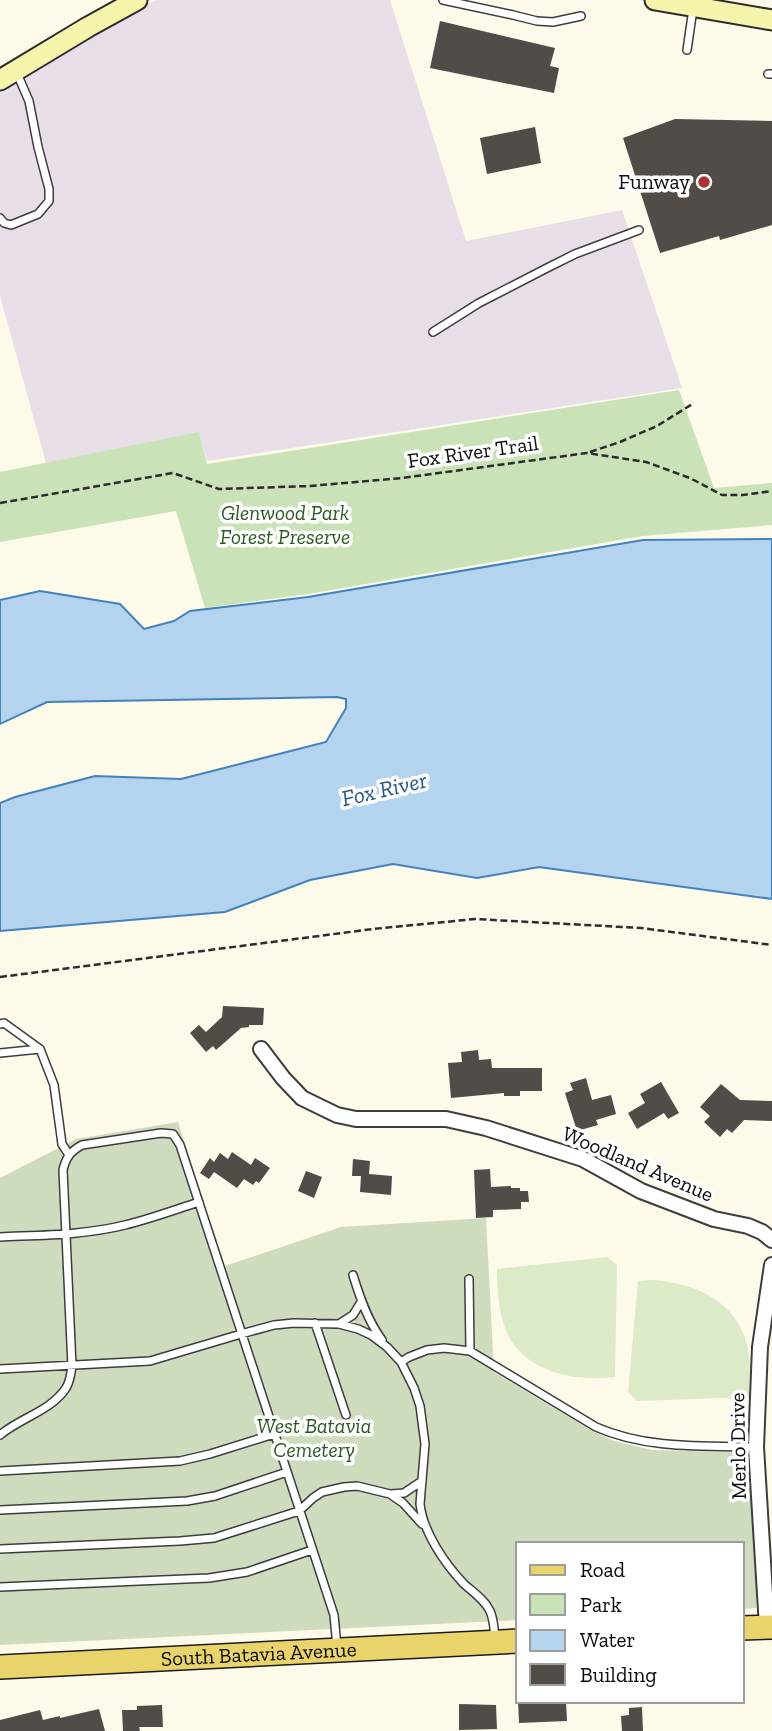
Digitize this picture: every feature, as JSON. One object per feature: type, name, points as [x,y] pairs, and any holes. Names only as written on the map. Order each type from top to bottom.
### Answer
[{"type":"main road","points":[[8,75],[137,0]]},
{"type":"main road","points":[[655,0],[772,20]]},
{"type":"main road","points":[[744,1628],[769,1627]]},
{"type":"main road","name":"South Batavia Avenue","points":[[0,1668],[507,1642]]},
{"type":"street","name":"Woodland Avenue","points":[[261,1049],[302,1098],[337,1115],[356,1119],[446,1119],[486,1128],[583,1159],[641,1191],[693,1213],[748,1226],[772,1240]]},
{"type":"street","name":"Merlo Drive","points":[[769,1627],[756,1447],[760,1347],[772,1265]]},
{"type":"lane","points":[[443,0],[537,22],[553,22],[581,16]]},
{"type":"lane","points":[[687,50],[693,7]]},
{"type":"lane","points":[[0,218],[11,225],[38,214],[49,201],[49,189],[29,101],[8,75]]},
{"type":"lane","points":[[433,332],[479,303],[575,254],[639,230]]},
{"type":"lane","points":[[0,1024],[4,1023],[40,1049],[54,1085],[62,1144],[69,1155]]},
{"type":"lane","points":[[0,1053],[40,1049]]},
{"type":"lane","points":[[0,1435],[53,1402],[69,1381],[72,1366],[63,1170],[69,1155],[82,1145],[161,1133],[173,1134],[180,1145],[334,1615],[337,1651]]},
{"type":"lane","points":[[0,1237],[66,1234],[124,1226],[199,1202]]},
{"type":"lane","points":[[353,1275],[371,1323],[401,1362],[414,1388],[422,1416],[425,1444],[420,1504],[426,1529]]},
{"type":"lane","points":[[469,1279],[470,1352]]},
{"type":"lane","points":[[339,1325],[353,1315],[361,1302]]},
{"type":"lane","points":[[0,1369],[150,1361],[274,1325],[294,1322],[358,1329],[387,1347]]},
{"type":"lane","points":[[315,1323],[346,1415]]},
{"type":"lane","points":[[401,1362],[427,1350],[444,1348],[470,1352],[611,1434],[657,1443],[756,1447]]},
{"type":"lane","points":[[0,1471],[180,1461],[274,1434]]},
{"type":"lane","points":[[0,1510],[201,1499],[287,1472]]},
{"type":"lane","points":[[0,1549],[198,1540],[228,1534],[299,1511],[322,1492],[344,1486],[357,1486],[390,1494],[404,1493],[422,1481]]},
{"type":"lane","points":[[390,1494],[414,1513],[454,1572],[486,1606],[507,1642]]},
{"type":"lane","points":[[0,1587],[219,1576],[265,1567],[312,1549]]},
{"type":"path","points":[[587,453],[657,426],[694,403]]},
{"type":"path","name":"Fox River Trail","points":[[0,503],[173,473],[219,489],[310,486],[402,478],[587,453],[646,462],[690,478],[722,495],[772,491]]},
{"type":"path","points":[[0,977],[373,929],[475,919],[641,928],[772,945]]},
{"type":"shaded area","points":[[157,0],[390,0],[466,241],[622,210],[682,388],[207,461],[199,433],[46,463],[0,296],[0,88],[136,8]]},
{"type":"green space","name":"Glenwood Park Forest Preserve","points":[[679,390],[714,488],[772,483],[772,525],[643,536],[308,594],[205,608],[176,511],[0,542],[0,472],[199,432],[207,464]]},
{"type":"green space","name":"West Batavia Cemetery","points":[[178,1122],[225,1266],[341,1227],[486,1218],[494,1372],[594,1432],[614,1441],[652,1450],[730,1452],[746,1460],[750,1465],[757,1569],[756,1608],[744,1609],[744,1542],[516,1542],[516,1620],[0,1645],[0,1178],[76,1139]]},
{"type":"green space","points":[[607,1257],[617,1265],[615,1377],[583,1378],[566,1375],[551,1371],[523,1355],[505,1328],[498,1298],[497,1269]]},
{"type":"green space","points":[[651,1280],[688,1286],[704,1293],[731,1313],[747,1344],[750,1364],[749,1397],[637,1401],[628,1392],[638,1281]]},
{"type":"water","name":"Fox River","points":[[772,539],[772,899],[539,867],[477,878],[393,864],[310,880],[225,912],[0,931],[0,803],[95,776],[181,779],[326,742],[346,708],[346,699],[47,702],[0,724],[0,600],[40,591],[120,604],[144,629],[174,621],[190,611],[308,597],[643,540]]},
{"type":"building","points":[[440,21],[555,48],[550,66],[559,68],[554,93],[430,68]]},
{"type":"building","name":"Funway","points":[[675,119],[772,121],[772,225],[720,240],[719,236],[660,253],[623,138]]},
{"type":"building","points":[[535,127],[541,163],[487,174],[480,138]]},
{"type":"building","points":[[223,1006],[264,1008],[263,1025],[241,1028],[216,1050],[213,1046],[206,1052],[190,1033],[199,1025],[206,1032],[222,1017]]},
{"type":"building","points":[[478,1050],[479,1060],[491,1059],[492,1068],[542,1068],[542,1091],[520,1091],[520,1096],[504,1096],[504,1093],[451,1098],[448,1063],[462,1062],[461,1052]]},
{"type":"building","points":[[586,1078],[592,1100],[611,1095],[616,1114],[596,1120],[598,1125],[577,1131],[565,1093],[573,1090],[570,1083]]},
{"type":"building","points":[[661,1082],[679,1113],[668,1119],[664,1113],[637,1129],[628,1113],[645,1103],[640,1094]]},
{"type":"building","points":[[721,1084],[740,1100],[772,1101],[772,1121],[744,1120],[732,1133],[727,1129],[720,1137],[704,1122],[710,1116],[700,1107]]},
{"type":"building","points":[[232,1152],[251,1165],[255,1158],[270,1168],[259,1183],[256,1181],[253,1185],[244,1179],[237,1188],[214,1172],[209,1179],[200,1173],[210,1158],[214,1162],[220,1153],[228,1159]]},
{"type":"building","points":[[353,1159],[370,1161],[369,1174],[392,1176],[391,1195],[360,1192],[361,1176],[352,1176]]},
{"type":"building","points":[[490,1169],[491,1187],[511,1186],[520,1188],[520,1191],[528,1191],[529,1202],[521,1202],[521,1209],[493,1210],[493,1217],[476,1218],[474,1170]]},
{"type":"building","points":[[306,1171],[322,1177],[314,1198],[298,1191]]},
{"type":"building","points":[[518,1703],[566,1703],[567,1721],[519,1723]]},
{"type":"building","points":[[459,1704],[496,1705],[497,1729],[459,1730]]},
{"type":"building","points":[[162,1705],[163,1727],[139,1727],[140,1731],[123,1731],[122,1710],[137,1710],[137,1706]]},
{"type":"building","points":[[642,1707],[643,1731],[622,1731],[621,1716],[629,1715],[629,1708]]},
{"type":"building","points":[[99,1709],[105,1731],[0,1731],[0,1720],[40,1710],[43,1720]]},
{"type":"place","name":"Funway","points":[[704,182]]}]
